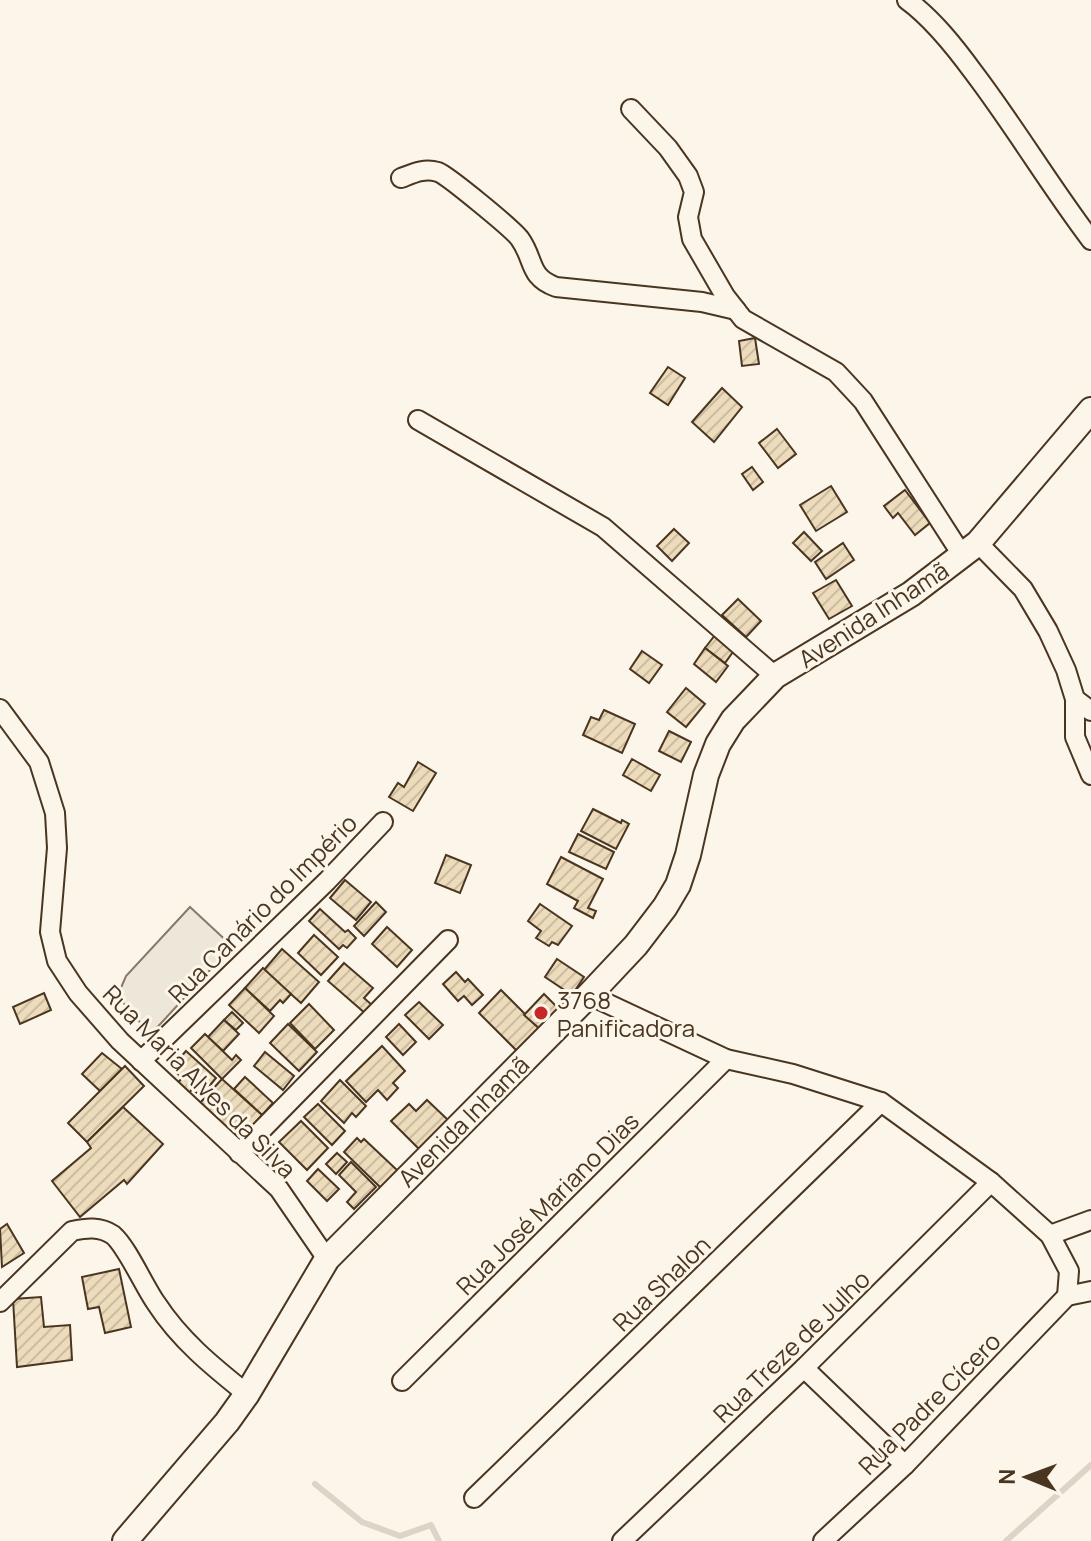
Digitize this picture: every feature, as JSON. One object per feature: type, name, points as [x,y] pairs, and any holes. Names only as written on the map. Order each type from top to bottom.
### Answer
[{"type":"street","points":[[907,0],[956,48],[1010,120],[1060,199],[1091,240]]},
{"type":"street","points":[[631,109],[668,148],[688,176],[694,192],[688,217],[692,239],[743,319],[836,372],[970,549],[1023,589],[1048,631],[1075,699],[1075,737],[1091,775]]},
{"type":"street","points":[[401,178],[424,169],[440,172],[459,185],[517,235],[542,282],[556,287],[702,302],[736,310]]},
{"type":"street","name":"Avenida Inhamã","points":[[125,1541],[227,1422],[247,1394],[327,1259],[589,995],[636,945],[665,907],[678,885],[688,855],[706,775],[718,744],[733,720],[775,676],[911,594],[970,549],[1091,410]]},
{"type":"street","points":[[418,420],[603,527],[775,676]]},
{"type":"street","points":[[1075,699],[1091,711]]},
{"type":"street","name":"Rua Maria Alves da Silva","points":[[0,709],[39,762],[55,813],[57,848],[50,932],[57,961],[78,993],[141,1061],[279,1189],[327,1259]]},
{"type":"street","name":"Rua Canário do Império","points":[[141,1061],[327,881],[383,822]]},
{"type":"street","points":[[239,1153],[448,940]]},
{"type":"street","points":[[589,995],[726,1059],[793,1074],[881,1102],[991,1182],[1050,1235],[1069,1271],[1067,1296],[1091,1291]]},
{"type":"street","name":"Rua José Mariano Dias","points":[[402,1381],[726,1059]]},
{"type":"street","name":"Rua Shalon","points":[[474,1498],[881,1102]]},
{"type":"street","name":"Rua Treze de Julho","points":[[622,1541],[804,1368],[991,1182]]},
{"type":"street","points":[[1050,1235],[1091,1220]]},
{"type":"street","points":[[0,1302],[72,1231],[86,1227],[102,1230],[120,1243],[156,1304],[181,1337],[247,1394]]},
{"type":"street","name":"Rua Padre Cícero","points":[[823,1541],[905,1465],[1067,1296]]},
{"type":"street","points":[[804,1368],[905,1465]]},
{"type":"shaded area","points":[[190,907],[232,946],[152,1033],[130,1013],[121,999],[120,990],[126,976]]},
{"type":"building","points":[[755,338],[759,364],[742,366],[739,341]]},
{"type":"building","points":[[668,367],[685,378],[668,405],[650,393]]},
{"type":"building","points":[[722,388],[742,407],[714,442],[692,422]]},
{"type":"building","points":[[777,429],[796,454],[778,468],[759,443]]},
{"type":"building","points":[[752,467],[763,482],[753,490],[742,474]]},
{"type":"building","points":[[831,486],[847,512],[816,531],[800,505]]},
{"type":"building","points":[[905,490],[930,523],[915,535],[898,513],[893,518],[884,506]]},
{"type":"building","points":[[674,529],[689,543],[672,561],[657,546]]},
{"type":"building","points":[[804,532],[822,551],[811,561],[793,543]]},
{"type":"building","points":[[843,543],[854,560],[826,579],[815,562]]},
{"type":"building","points":[[836,580],[852,606],[829,619],[813,593]]},
{"type":"building","points":[[738,599],[761,621],[746,637],[722,615]]},
{"type":"building","points":[[715,635],[735,649],[725,663],[705,648]]},
{"type":"building","points":[[705,648],[728,666],[716,682],[694,664]]},
{"type":"building","points":[[642,651],[662,665],[649,683],[630,669]]},
{"type":"building","points":[[686,688],[705,704],[686,727],[667,712]]},
{"type":"building","points":[[604,710],[635,724],[622,753],[583,735],[591,717],[599,720]]},
{"type":"building","points":[[669,731],[691,742],[681,762],[659,751]]},
{"type":"building","points":[[632,759],[660,775],[651,791],[623,775]]},
{"type":"building","points":[[418,762],[436,773],[413,811],[389,797],[398,783],[404,787]]},
{"type":"building","points":[[593,809],[629,824],[616,849],[581,831]]},
{"type":"building","points":[[578,834],[614,852],[606,869],[569,852]]},
{"type":"building","points":[[446,855],[471,865],[460,893],[435,883]]},
{"type":"building","points":[[561,857],[603,879],[588,908],[596,911],[593,918],[574,908],[578,901],[547,884]]},
{"type":"building","points":[[345,880],[371,902],[356,920],[330,898]]},
{"type":"building","points":[[376,902],[386,912],[364,936],[354,926]]},
{"type":"building","points":[[540,904],[572,926],[558,945],[552,942],[549,946],[536,938],[541,931],[528,921]]},
{"type":"building","points":[[320,909],[356,938],[347,948],[343,945],[339,949],[309,921]]},
{"type":"building","points":[[387,927],[412,950],[397,967],[372,944]]},
{"type":"building","points":[[314,935],[338,957],[321,975],[298,953]]},
{"type":"building","points":[[282,949],[319,982],[301,1003],[264,970]]},
{"type":"building","points":[[557,959],[584,977],[572,995],[545,977]]},
{"type":"building","points":[[344,963],[373,988],[364,998],[373,1006],[366,1014],[328,981]]},
{"type":"building","points":[[263,968],[291,994],[270,1011],[245,988]]},
{"type":"building","points":[[456,972],[465,982],[468,979],[483,995],[472,1005],[464,996],[458,1001],[443,984]]},
{"type":"building","points":[[245,988],[274,1016],[259,1033],[229,1005]]},
{"type":"building","points":[[501,990],[541,1030],[519,1053],[479,1013]]},
{"type":"building","points":[[44,993],[51,1010],[20,1024],[13,1007]]},
{"type":"building","points":[[544,994],[560,1010],[541,1030],[524,1015]]},
{"type":"building","points":[[419,1002],[443,1025],[429,1039],[405,1015]]},
{"type":"building","points":[[309,1004],[334,1030],[315,1049],[290,1023]]},
{"type":"building","points":[[232,1012],[243,1023],[236,1030],[224,1020]]},
{"type":"building","points":[[224,1020],[239,1034],[223,1051],[208,1037]]},
{"type":"building","points":[[288,1024],[317,1052],[299,1071],[270,1043]]},
{"type":"building","points":[[399,1024],[416,1042],[403,1055],[386,1037]]},
{"type":"building","points":[[205,1034],[232,1060],[236,1055],[241,1060],[222,1079],[191,1048]]},
{"type":"building","points":[[382,1046],[405,1071],[393,1083],[398,1088],[387,1100],[378,1090],[366,1102],[346,1081]]},
{"type":"building","points":[[186,1051],[216,1078],[201,1096],[192,1089],[188,1095],[176,1085],[182,1078],[171,1068]]},
{"type":"building","points":[[265,1052],[294,1076],[283,1090],[254,1066]]},
{"type":"building","points":[[102,1053],[122,1069],[100,1091],[82,1074]]},
{"type":"building","points":[[125,1066],[144,1086],[87,1142],[68,1123]]},
{"type":"building","points":[[245,1077],[273,1103],[262,1115],[234,1089]]},
{"type":"building","points":[[222,1079],[262,1115],[239,1140],[200,1103]]},
{"type":"building","points":[[340,1080],[366,1106],[356,1117],[352,1113],[344,1123],[321,1101]]},
{"type":"building","points":[[427,1100],[448,1120],[419,1149],[391,1121],[409,1104],[416,1111]]},
{"type":"building","points":[[318,1104],[345,1131],[332,1145],[304,1117]]},
{"type":"building","points":[[123,1107],[163,1144],[127,1184],[124,1180],[80,1217],[52,1181],[91,1148],[87,1142]]},
{"type":"building","points":[[301,1121],[328,1148],[307,1170],[279,1142]]},
{"type":"building","points":[[357,1138],[361,1142],[364,1139],[398,1171],[381,1188],[344,1152]]},
{"type":"building","points":[[337,1153],[347,1162],[336,1174],[326,1164]]},
{"type":"building","points":[[351,1162],[376,1187],[354,1209],[347,1202],[356,1192],[339,1175]]},
{"type":"building","points":[[318,1169],[339,1189],[327,1201],[307,1181]]},
{"type":"building","points":[[7,1224],[24,1253],[2,1267],[0,1229]]},
{"type":"building","points":[[119,1269],[131,1327],[105,1333],[99,1307],[88,1309],[82,1277]]},
{"type":"building","points":[[41,1297],[44,1327],[70,1325],[72,1360],[17,1367],[13,1299]]},
{"type":"waterway","points":[[1006,1541],[1091,1465]]},
{"type":"waterway","points":[[315,1484],[362,1522],[400,1536],[431,1525],[439,1541]]},
{"type":"place","name":"3768 Panificadora","points":[[541,1013]]}]
